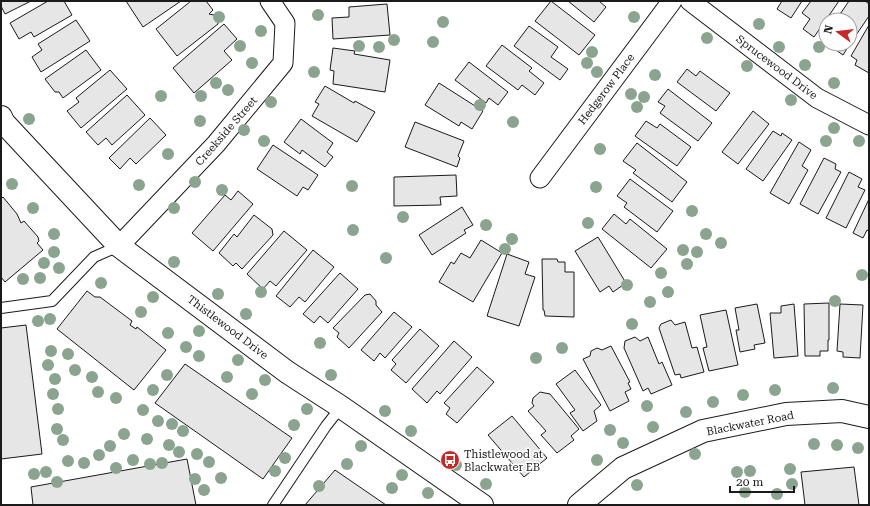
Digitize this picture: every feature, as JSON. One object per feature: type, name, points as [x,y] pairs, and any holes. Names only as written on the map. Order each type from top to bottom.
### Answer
[{"type":"street","name":"Creekside Street","points":[[119,246],[216,144],[283,63],[285,23],[270,1]]},
{"type":"street","name":"Hedgerow Place","points":[[540,178],[672,1]]},
{"type":"street","name":"Sprucewood Drive","points":[[690,1],[817,98],[869,124]]},
{"type":"street","name":"Thistlewood Drive","points":[[1,117],[4,123],[119,246],[287,372],[341,407],[482,505]]},
{"type":"street","name":"Blackwater Road","points":[[579,505],[623,468],[703,431],[786,414],[842,411],[869,417]]},
{"type":"lane","points":[[1,308],[52,301],[94,257],[119,246]]},
{"type":"lane","points":[[273,505],[326,426],[341,407]]},
{"type":"building","points":[[3,1],[31,1],[5,14],[1,6]]},
{"type":"building","points":[[48,1],[64,1],[72,15],[34,37],[31,32],[19,39],[10,23]]},
{"type":"building","points":[[126,1],[181,1],[143,27]]},
{"type":"building","points":[[191,1],[206,1],[213,10],[209,14],[214,15],[218,20],[218,24],[177,56],[156,29]]},
{"type":"building","points":[[551,1],[595,35],[579,55],[535,21]]},
{"type":"building","points":[[568,1],[599,1],[606,7],[594,22]]},
{"type":"building","points":[[782,1],[802,1],[791,18],[777,9]]},
{"type":"building","points":[[811,1],[839,1],[831,12],[818,12],[818,31],[814,37],[803,29],[810,19],[802,13]]},
{"type":"building","points":[[849,1],[865,1],[869,4],[869,16],[858,32],[858,12],[841,12]]},
{"type":"building","points":[[387,4],[390,35],[333,39],[332,18],[349,17],[349,7]]},
{"type":"building","points":[[76,20],[90,41],[41,72],[32,57],[42,50],[38,44]]},
{"type":"building","points":[[224,24],[237,39],[224,51],[232,60],[194,93],[173,68]]},
{"type":"building","points":[[869,25],[869,73],[855,65],[857,60],[851,56],[853,52],[858,52],[858,44]]},
{"type":"building","points":[[529,26],[558,47],[551,57],[568,69],[560,80],[514,46]]},
{"type":"building","points":[[502,45],[532,68],[529,71],[544,83],[535,95],[522,85],[518,90],[486,66]]},
{"type":"building","points":[[333,48],[355,51],[354,54],[390,60],[385,92],[333,84],[334,71],[330,70]]},
{"type":"building","points":[[86,50],[101,70],[63,98],[59,92],[55,92],[45,79]]},
{"type":"building","points":[[469,62],[508,92],[498,105],[489,98],[486,103],[455,80]]},
{"type":"building","points":[[687,69],[696,76],[700,71],[730,93],[716,111],[677,82]]},
{"type":"building","points":[[110,70],[127,89],[81,128],[67,111],[79,102],[76,98]]},
{"type":"building","points":[[439,83],[483,111],[472,129],[461,122],[459,126],[425,105]]},
{"type":"building","points":[[325,86],[354,103],[355,101],[375,112],[357,142],[312,116],[319,104],[315,102]]},
{"type":"building","points":[[668,89],[712,123],[698,141],[660,113],[665,106],[658,102]]},
{"type":"building","points":[[127,95],[145,115],[112,145],[106,138],[98,145],[86,132]]},
{"type":"building","points":[[753,111],[769,124],[738,164],[722,152]]},
{"type":"building","points":[[150,118],[166,135],[136,164],[130,158],[120,169],[109,158]]},
{"type":"building","points":[[301,119],[333,143],[327,152],[333,157],[325,167],[302,150],[300,154],[284,142]]},
{"type":"building","points":[[646,121],[657,128],[660,124],[691,147],[677,166],[635,136]]},
{"type":"building","points":[[415,122],[464,141],[458,156],[460,158],[457,167],[405,147]]},
{"type":"building","points":[[773,131],[781,136],[782,133],[792,140],[763,181],[746,169]]},
{"type":"building","points":[[799,142],[811,150],[802,166],[808,170],[789,204],[770,193]]},
{"type":"building","points":[[637,143],[687,182],[672,202],[633,173],[636,170],[623,161]]},
{"type":"building","points":[[273,145],[318,175],[308,190],[303,187],[297,196],[257,169]]},
{"type":"building","points":[[824,158],[836,164],[835,169],[841,172],[818,214],[800,204]]},
{"type":"building","points":[[849,172],[862,179],[858,187],[865,190],[846,228],[826,218]]},
{"type":"building","points":[[456,175],[457,196],[440,197],[441,205],[394,206],[394,177]]},
{"type":"building","points":[[630,179],[673,211],[657,232],[624,207],[627,203],[617,196]]},
{"type":"building","points":[[238,191],[253,204],[213,251],[192,233],[225,195],[231,200]]},
{"type":"building","points":[[3,197],[17,214],[21,223],[24,221],[38,237],[39,241],[37,243],[43,250],[5,282],[1,277],[1,199]]},
{"type":"building","points":[[869,199],[869,231],[867,230],[863,238],[853,233]]},
{"type":"building","points":[[462,207],[473,225],[464,230],[466,233],[432,255],[419,235]]},
{"type":"building","points":[[614,214],[626,224],[630,219],[667,249],[651,268],[602,229]]},
{"type":"building","points":[[254,215],[272,229],[273,235],[242,269],[236,263],[233,266],[219,253],[234,234],[237,237]]},
{"type":"building","points":[[284,231],[307,250],[276,286],[270,281],[263,289],[247,274]]},
{"type":"building","points":[[598,237],[626,283],[613,292],[609,286],[600,292],[575,251]]},
{"type":"building","points":[[481,240],[502,253],[473,302],[439,282],[451,262],[454,264],[461,253],[470,258]]},
{"type":"building","points":[[313,250],[334,267],[305,302],[299,297],[290,307],[276,296]]},
{"type":"building","points":[[507,254],[529,262],[525,274],[535,277],[519,326],[487,316]]},
{"type":"building","points":[[542,259],[557,259],[558,262],[565,262],[565,272],[574,272],[574,317],[545,316],[543,310]]},
{"type":"building","points":[[340,273],[358,289],[328,323],[320,316],[314,323],[303,314]]},
{"type":"building","points":[[87,291],[95,297],[100,297],[132,321],[130,325],[136,329],[137,327],[166,350],[134,390],[57,329]]},
{"type":"building","points":[[370,294],[382,312],[349,348],[337,337],[339,333],[333,328],[365,295]]},
{"type":"building","points":[[829,303],[828,351],[820,351],[820,356],[805,356],[804,304]]},
{"type":"building","points":[[757,304],[765,343],[754,345],[755,349],[740,352],[736,330],[739,330],[735,308]]},
{"type":"building","points":[[794,304],[798,356],[774,358],[770,313],[781,313],[781,306]]},
{"type":"building","points":[[840,304],[863,305],[860,358],[843,357],[843,352],[837,351]]},
{"type":"building","points":[[726,310],[738,365],[709,371],[703,348],[707,347],[700,315]]},
{"type":"building","points":[[394,312],[412,327],[385,358],[380,353],[374,361],[361,350]]},
{"type":"building","points":[[671,320],[675,325],[685,322],[692,348],[697,347],[704,372],[681,378],[680,374],[675,375],[659,328],[661,324]]},
{"type":"building","points":[[26,325],[42,454],[1,459],[1,328]]},
{"type":"building","points":[[420,329],[439,346],[406,383],[391,370],[396,364],[392,360]]},
{"type":"building","points":[[635,337],[640,341],[648,337],[659,364],[662,362],[672,385],[651,394],[648,388],[643,391],[624,348],[625,341]]},
{"type":"building","points":[[454,341],[472,357],[440,394],[437,391],[427,403],[412,389]]},
{"type":"building","points":[[611,346],[630,382],[628,383],[631,389],[625,392],[629,401],[610,411],[583,359],[590,356],[591,351],[597,348],[602,350]]},
{"type":"building","points":[[185,364],[292,438],[263,479],[155,403]]},
{"type":"building","points":[[477,367],[494,382],[457,423],[446,414],[450,408],[444,403]]},
{"type":"building","points":[[575,370],[601,405],[594,411],[597,421],[583,431],[570,413],[575,410],[556,384]]},
{"type":"building","points":[[540,392],[550,394],[579,429],[571,436],[574,440],[557,453],[541,435],[546,431],[528,411],[534,406],[532,403],[533,398]]},
{"type":"building","points":[[512,416],[547,458],[524,477],[488,435]]},
{"type":"building","points":[[187,459],[196,505],[33,505],[31,487]]},
{"type":"building","points":[[854,467],[859,505],[805,505],[801,472]]},
{"type":"building","points":[[335,470],[386,505],[305,505]]},
{"type":"place","name":"Thistlewood at Blackwater EB","points":[[450,460]]}]
